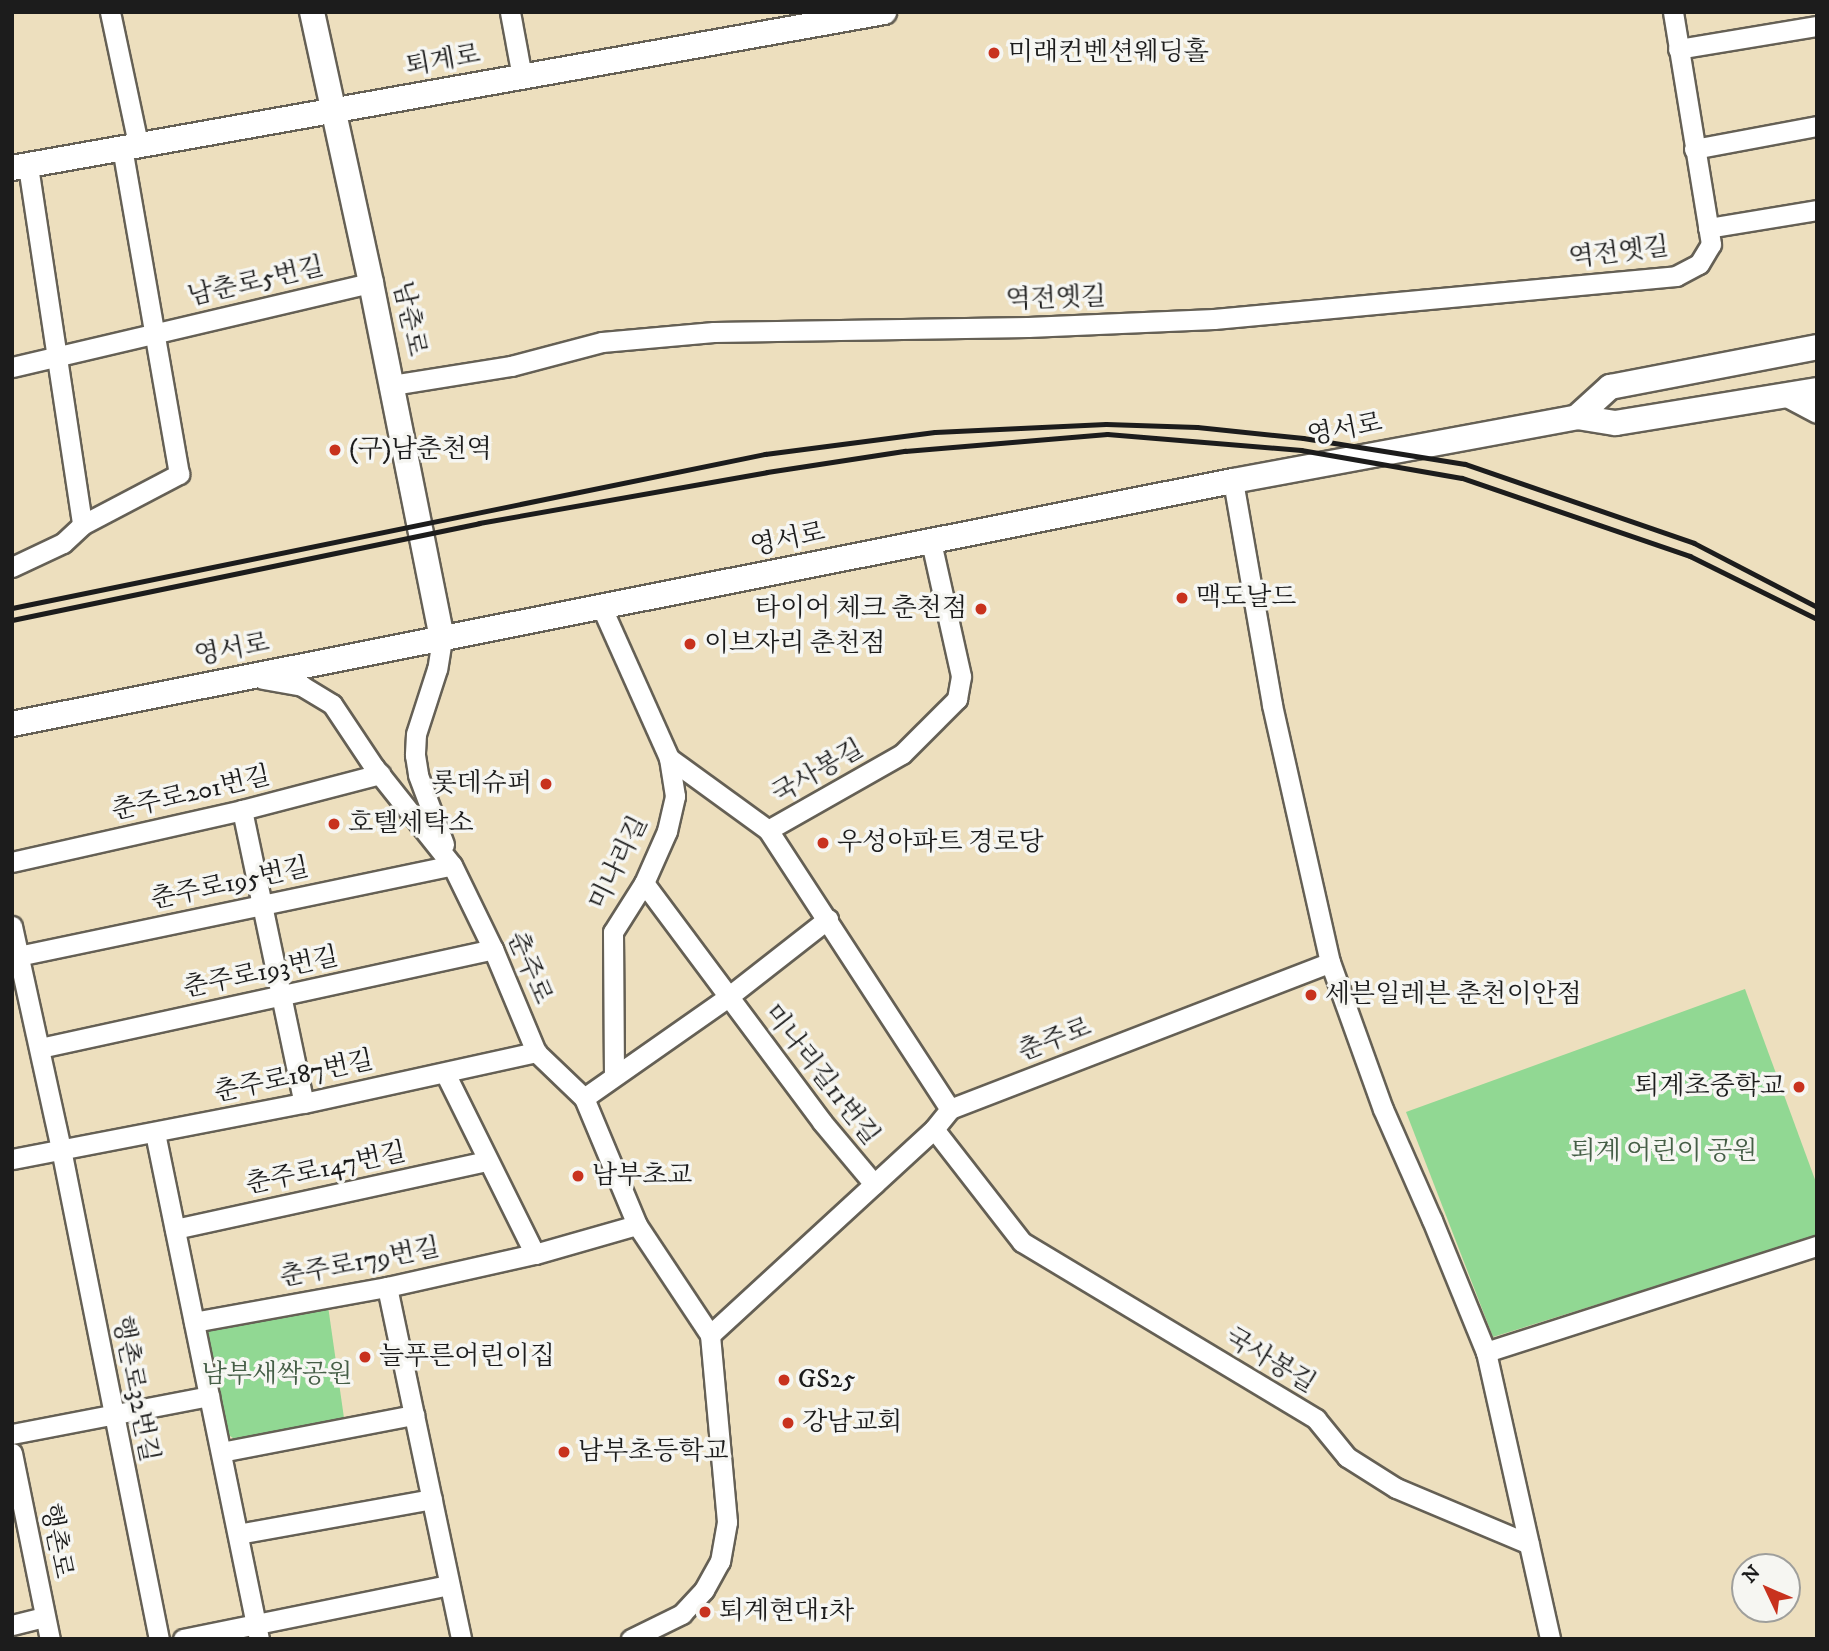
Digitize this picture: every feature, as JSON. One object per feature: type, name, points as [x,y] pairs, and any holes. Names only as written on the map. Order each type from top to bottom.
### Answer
[{"type":"street","points":[[12,567],[63,543],[82,524],[179,474],[153,332],[110,12]]},
{"type":"street","name":"남춘로","points":[[312,12],[371,283],[442,639]]},
{"type":"street","points":[[510,12],[522,77]]},
{"type":"street","name":"퇴계로","points":[[20,167],[522,77],[830,17],[884,12]]},
{"type":"street","points":[[1672,12],[1710,236],[1817,210]]},
{"type":"street","points":[[1678,49],[1817,26]]},
{"type":"street","points":[[1694,149],[1817,126]]},
{"type":"street","points":[[20,167],[58,356],[82,524]]},
{"type":"street","name":"역전옛길","points":[[392,385],[511,366],[602,342],[702,333],[1028,327],[1214,319],[1676,276],[1699,264],[1710,236]]},
{"type":"street","name":"남춘로5번길","points":[[12,367],[371,283]]},
{"type":"street","points":[[1577,417],[1610,387],[1817,347]]},
{"type":"street","name":"영서로","points":[[12,724],[1233,481],[1577,417],[1616,423],[1817,390]]},
{"type":"street","points":[[1785,396],[1817,413]]},
{"type":"street","points":[[1233,481],[1272,705],[1330,961],[1383,1109],[1486,1352],[1550,1639]]},
{"type":"street","name":"국사봉길","points":[[931,541],[961,676],[957,699],[902,754],[768,830],[950,1109]]},
{"type":"street","name":"미나리길","points":[[602,608],[669,758],[675,796],[667,831],[644,883],[614,932],[614,1076]]},
{"type":"street","points":[[442,639],[437,669],[416,734],[415,755],[426,801],[452,865]]},
{"type":"street","name":"춘주로","points":[[247,678],[284,681],[322,696],[332,704],[380,774],[452,865],[493,949],[536,1052],[584,1098],[637,1225],[709,1335],[727,1522],[720,1561],[704,1590],[682,1614],[631,1639]]},
{"type":"street","name":"미나리길","points":[[669,758],[768,830]]},
{"type":"street","name":"춘주로201번길","points":[[12,862],[242,810],[380,774]]},
{"type":"street","points":[[242,810],[304,1103]]},
{"type":"street","name":"춘주로195번길","points":[[18,956],[452,865]]},
{"type":"street","name":"미나리길11번길","points":[[644,883],[727,997],[874,1184]]},
{"type":"street","name":"미나리길11번길","points":[[584,1098],[727,997],[828,919]]},
{"type":"street","points":[[12,926],[61,1149]]},
{"type":"street","name":"춘주로193번길","points":[[40,1048],[493,949]]},
{"type":"street","name":"춘주로","points":[[950,1109],[1330,961]]},
{"type":"street","name":"춘주로187번길","points":[[12,1159],[304,1103],[536,1052]]},
{"type":"street","points":[[445,1073],[535,1254]]},
{"type":"street","points":[[709,1335],[934,1129],[950,1109]]},
{"type":"street","name":"국사봉길","points":[[934,1129],[1022,1242],[1316,1419],[1347,1457],[1396,1488],[1529,1544]]},
{"type":"street","points":[[155,1133],[258,1632]]},
{"type":"street","name":"행촌로32번길","points":[[61,1149],[159,1639]]},
{"type":"street","name":"춘주로147번길","points":[[175,1229],[488,1161]]},
{"type":"street","name":"춘주로179번길","points":[[194,1322],[387,1287],[535,1254],[637,1225]]},
{"type":"street","points":[[1486,1352],[1817,1246]]},
{"type":"street","points":[[387,1287],[461,1639]]},
{"type":"street","points":[[12,1434],[209,1396]]},
{"type":"street","points":[[221,1452],[414,1415]]},
{"type":"street","name":"행촌로","points":[[12,1453],[44,1617],[51,1639]]},
{"type":"street","points":[[238,1534],[432,1499]]},
{"type":"street","points":[[183,1639],[258,1632],[449,1585]]},
{"type":"street","points":[[12,1625],[44,1617]]},
{"type":"green space","name":"퇴계 어린이 공원","points":[[1745,989],[1817,1185],[1817,1236],[1493,1337],[1406,1112]]},
{"type":"green space","name":"남부새싹공원","points":[[328,1306],[345,1425],[236,1440],[224,1432],[205,1332],[216,1326]]},
{"type":"railway","points":[[12,608],[765,454],[935,432],[1106,424],[1197,427],[1303,438],[1465,464],[1694,543],[1817,607]]},
{"type":"railway","points":[[12,620],[479,523],[767,472],[905,451],[1107,434],[1301,450],[1462,478],[1690,556],[1817,619]]},
{"type":"place","name":"미래컨벤션웨딩홀","points":[[994,53]]},
{"type":"place","name":"(구)남춘천역","points":[[335,450]]},
{"type":"place","name":"맥도날드","points":[[1182,598]]},
{"type":"place","name":"타이어 체크 춘천점","points":[[981,609]]},
{"type":"place","name":"이브자리 춘천점","points":[[690,644]]},
{"type":"place","name":"롯데슈퍼","points":[[546,784]]},
{"type":"place","name":"호텔세탁소","points":[[334,824]]},
{"type":"place","name":"우성아파트 경로당","points":[[823,843]]},
{"type":"place","name":"세븐일레븐 춘천이안점","points":[[1311,995]]},
{"type":"place","name":"퇴계초중학교","points":[[1799,1087]]},
{"type":"place","name":"남부초교","points":[[578,1176]]},
{"type":"place","name":"늘푸른어린이집","points":[[365,1357]]},
{"type":"place","name":"GS25","points":[[784,1380]]},
{"type":"place","name":"강남교회","points":[[788,1423]]},
{"type":"place","name":"남부초등학교","points":[[564,1452]]},
{"type":"place","name":"퇴계현대1차","points":[[705,1612]]}]
